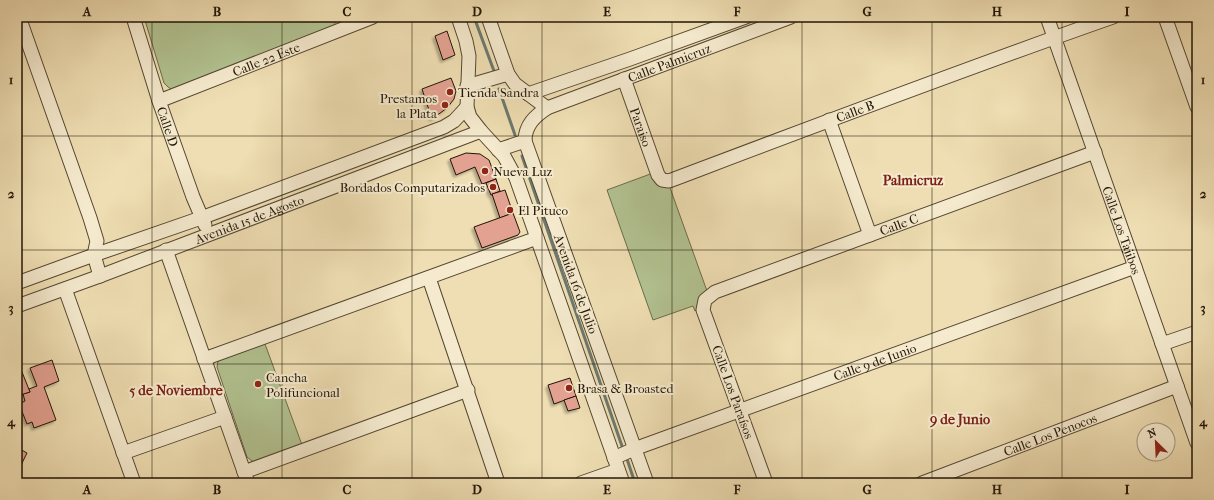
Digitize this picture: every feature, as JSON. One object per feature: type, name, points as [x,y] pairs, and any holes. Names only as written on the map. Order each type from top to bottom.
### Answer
[{"type":"street","points":[[19,17],[90,218],[97,241],[94,255],[100,276]]},
{"type":"street","name":"Calle D","points":[[133,17],[159,101],[193,197],[201,218],[210,234]]},
{"type":"street","name":"Calle 22 Este","points":[[159,101],[343,23],[373,17]]},
{"type":"street","name":"Avenida 16 de Julio","points":[[458,17],[469,56],[467,107],[470,117],[504,156],[516,178],[537,238],[594,367],[623,457],[647,483]]},
{"type":"street","points":[[488,17],[504,75],[547,108],[537,114],[530,123],[520,143],[498,150]]},
{"type":"street","name":"Calle Palmicruz","points":[[528,94],[746,17]]},
{"type":"street","name":"Calle Palmicruz","points":[[547,108],[791,17]]},
{"type":"street","name":"Calle Los Tajibos","points":[[1047,17],[1197,443]]},
{"type":"street","name":"Calle B","points":[[658,176],[662,180],[669,181],[829,120],[1113,17]]},
{"type":"street","points":[[1165,17],[1197,107]]},
{"type":"street","points":[[467,86],[504,75]]},
{"type":"street","name":"Paraiso","points":[[624,79],[658,176]]},
{"type":"street","name":"Avenida 15 de Agosto","points":[[17,283],[201,218],[444,127],[454,121],[467,107]]},
{"type":"street","points":[[829,120],[870,234]]},
{"type":"street","name":"Avenida 15 de Agosto","points":[[17,306],[100,276],[481,131]]},
{"type":"street","name":"Avenida 16 de Julio","points":[[520,143],[623,457],[623,483]]},
{"type":"street","name":"Calle C","points":[[705,300],[714,292],[1095,152]]},
{"type":"street","points":[[204,359],[537,238]]},
{"type":"street","points":[[166,250],[246,477],[468,390]]},
{"type":"street","name":"Calle 9 de Junio","points":[[581,483],[623,457],[740,411],[1136,267]]},
{"type":"street","points":[[429,278],[468,390],[498,483]]},
{"type":"street","points":[[65,289],[134,483]]},
{"type":"street","name":"Calle Los Paraísos","points":[[705,300],[704,310],[766,483]]},
{"type":"street","points":[[1162,344],[1197,332]]},
{"type":"street","name":"Calle Los Penocos","points":[[922,483],[955,477],[1177,386]]},
{"type":"street","points":[[123,453],[225,417]]},
{"type":"green space","points":[[144,17],[337,18],[333,28],[171,89],[164,83]]},
{"type":"green space","points":[[653,173],[669,185],[707,291],[700,308],[695,311],[693,306],[653,320],[607,190]]},
{"type":"green space","points":[[265,344],[302,445],[256,462],[247,457],[217,367],[218,361]]},
{"type":"building","points":[[447,31],[455,55],[443,60],[435,36]]},
{"type":"building","points":[[451,78],[456,91],[454,99],[447,108],[432,119],[422,89]]},
{"type":"building","name":"Nueva Luz","points":[[466,153],[480,154],[489,160],[496,179],[482,184],[475,167],[456,175],[450,159]]},
{"type":"building","name":"Bordados Computarizados","points":[[496,179],[500,191],[491,195],[486,183]]},
{"type":"building","points":[[505,190],[513,213],[500,218],[492,194]]},
{"type":"building","points":[[513,213],[520,232],[518,235],[482,248],[474,227]]},
{"type":"building","points":[[52,360],[59,381],[44,387],[56,420],[34,428],[32,422],[27,424],[19,404],[25,401],[23,394],[30,392],[29,389],[37,386],[30,368]]},
{"type":"building","points":[[22,372],[30,392],[17,396],[17,373]]},
{"type":"building","points":[[570,378],[576,396],[554,404],[548,385]]},
{"type":"building","points":[[576,396],[580,408],[568,411],[564,400]]},
{"type":"building","points":[[17,447],[27,453],[21,465],[17,463]]},
{"type":"waterway","points":[[474,17],[494,71]]},
{"type":"waterway","points":[[499,89],[515,135]]},
{"type":"waterway","points":[[522,156],[623,449]]},
{"type":"waterway","points":[[626,456],[635,483]]},
{"type":"place","name":"Tienda Sandra","points":[[450,92]]},
{"type":"place","name":"Prestamos la Plata","points":[[445,105]]},
{"type":"place","name":"Nueva Luz","points":[[485,171]]},
{"type":"place","name":"Bordados Computarizados","points":[[493,187]]},
{"type":"place","name":"El Pituco","points":[[510,210]]},
{"type":"place","name":"Cancha Polifuncional","points":[[258,384]]},
{"type":"place","name":"Brasa & Broasted","points":[[569,388]]},
{"type":"district","name":"Palmicruz","points":[[913,180]]},
{"type":"district","name":"5 de Noviembre","points":[[176,390]]},
{"type":"district","name":"9 de Junio","points":[[960,419]]}]
